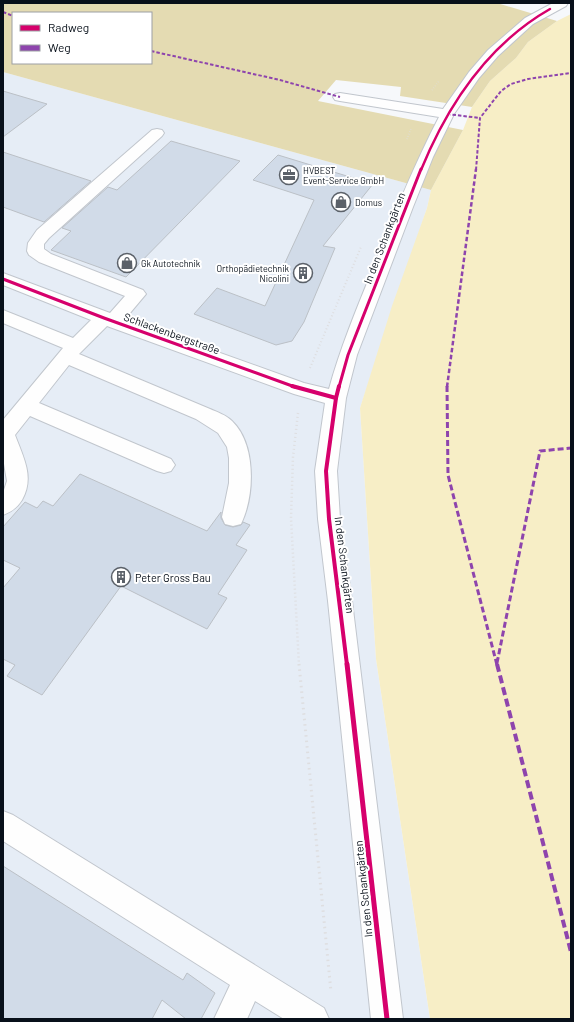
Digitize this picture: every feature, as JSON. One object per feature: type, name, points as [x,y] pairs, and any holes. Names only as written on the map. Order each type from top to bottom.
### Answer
[{"type":"street","name":"In den Schankgärten","points":[[387,1019],[340,601],[329,518],[326,471],[336,398],[348,355],[405,206],[426,157],[447,114],[474,75],[493,53],[549,5]]},
{"type":"street","points":[[340,98],[447,114]]},
{"type":"street","points":[[3,506],[11,501],[18,491],[18,481],[17,470],[3,434],[71,351],[137,294],[45,258],[35,251],[36,243],[43,234],[157,133]]},
{"type":"street","name":"Schlackenbergstraße","points":[[3,279],[108,320],[301,389],[336,398]]},
{"type":"street","points":[[3,316],[71,351],[217,421],[226,428],[234,439],[239,453],[240,488],[233,517]]},
{"type":"street","points":[[26,406],[164,465]]},
{"type":"street","points":[[3,825],[313,1019]]},
{"type":"street","points":[[230,1019],[249,979]]},
{"type":"shaded area","points":[[3,3],[497,3],[557,21],[528,42],[516,58],[490,81],[472,107],[400,96],[401,87],[336,80],[318,101],[463,130],[431,190],[3,72]]},
{"type":"shaded area","points":[[571,14],[571,1019],[430,1019],[376,659],[360,408],[392,306],[427,208],[431,190],[463,130],[472,107],[490,81],[516,58],[528,42],[557,21]]},
{"type":"shaded area","points":[[3,72],[431,190],[427,208],[360,408],[376,659],[430,1019],[3,1019]]},
{"type":"building","points":[[3,91],[47,104],[3,137]]},
{"type":"building","points":[[171,141],[240,161],[126,277],[51,250],[71,231],[62,228],[108,187],[117,190]]},
{"type":"building","points":[[3,152],[91,181],[44,222],[3,207]]},
{"type":"building","points":[[278,155],[373,184],[323,246],[335,248],[304,322],[292,341],[276,345],[194,314],[217,288],[265,306],[314,200],[253,180]]},
{"type":"building","name":"Peter Gross Bau","points":[[80,474],[207,531],[221,512],[221,518],[225,525],[233,527],[241,525],[243,522],[250,525],[236,545],[247,550],[218,594],[227,598],[207,629],[121,586],[42,695],[7,676],[15,665],[3,659],[3,588],[20,568],[3,560],[3,527],[25,502],[37,508],[43,501],[53,506]]},
{"type":"building","points":[[3,866],[183,980],[187,973],[215,993],[201,1019],[186,1019],[162,1000],[152,1019],[3,1019]]},
{"type":"marked path","points":[[3,12],[12,16]]},
{"type":"marked path","points":[[152,51],[280,80],[340,97]]},
{"type":"marked path","points":[[571,73],[528,79],[511,84],[501,91],[480,118],[475,179],[447,388],[448,475],[571,952]]},
{"type":"marked path","points":[[447,114],[480,118]]},
{"type":"marked path","points":[[497,663],[540,451],[571,448]]},
{"type":"cycle path","points":[[387,1019],[340,601],[329,519],[326,471],[336,398],[348,355],[405,207],[426,157],[447,114],[474,75],[493,53],[529,21],[550,9]]},
{"type":"cycle path","points":[[3,279],[104,318],[301,389],[336,398]]},
{"type":"place","name":"HVBEST Event-Service GmbH","points":[[289,175]]},
{"type":"place","name":"Domus","points":[[341,202]]},
{"type":"place","name":"Gk Autotechnik","points":[[127,263]]},
{"type":"place","name":"Orthopädietechnik Nicolini","points":[[303,273]]},
{"type":"place","name":"Peter Gross Bau","points":[[121,577]]}]
